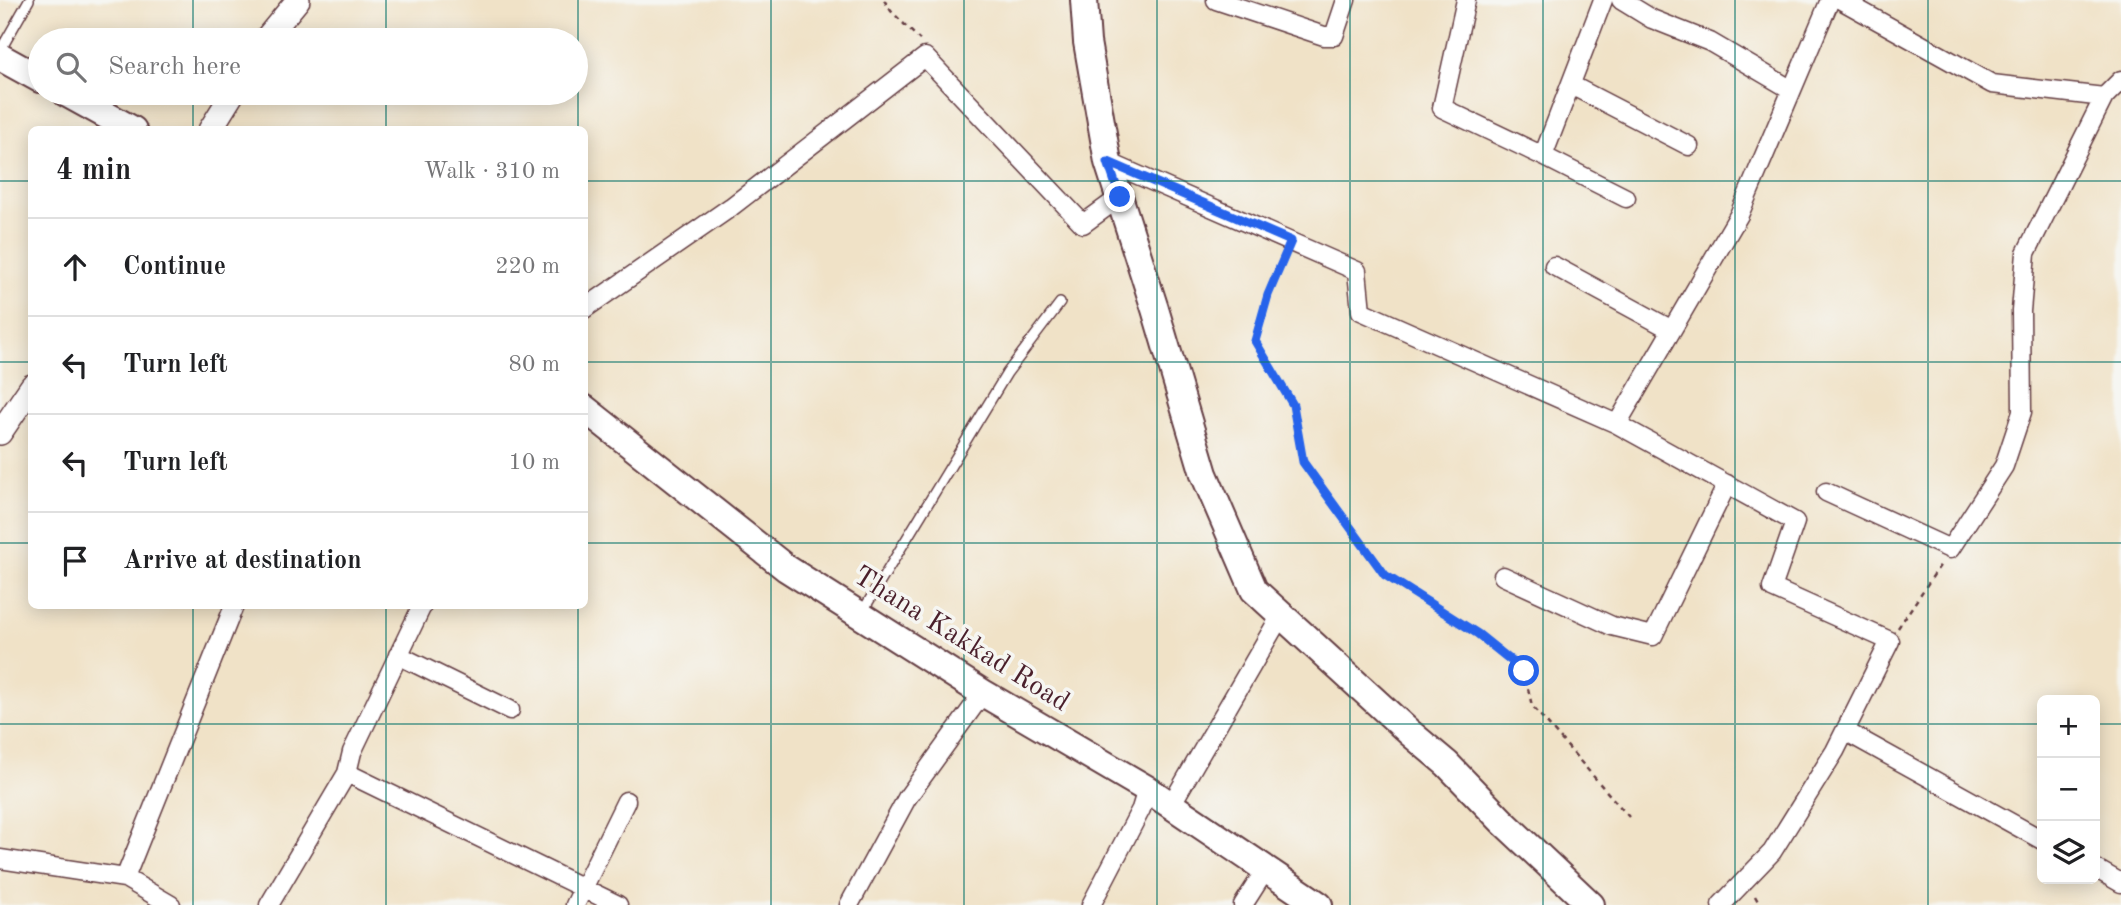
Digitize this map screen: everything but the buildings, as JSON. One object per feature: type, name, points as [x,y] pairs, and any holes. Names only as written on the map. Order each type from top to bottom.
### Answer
[{"type":"main road","points":[[1084,0],[1087,42],[1108,162],[1204,474],[1254,590],[1447,764],[1502,821],[1591,905]]},
{"type":"main road","points":[[0,57],[28,72]]},
{"type":"main road","points":[[88,105],[127,126]]},
{"type":"main road","name":"Thana Kakkad Road","points":[[588,411],[786,568],[983,693],[1147,789],[1319,905]]},
{"type":"street","points":[[275,28],[298,0]]},
{"type":"street","points":[[1216,0],[1324,36],[1334,36],[1346,0]]},
{"type":"street","points":[[1466,0],[1442,108],[1626,198]]},
{"type":"street","points":[[1543,156],[1603,0]]},
{"type":"street","points":[[1620,0],[1653,19],[1710,42],[1792,90]]},
{"type":"street","points":[[1617,424],[1739,215],[1830,0]]},
{"type":"street","points":[[1840,0],[1992,84],[2104,97]]},
{"type":"street","points":[[588,306],[731,207],[925,57],[1083,224],[1120,197]]},
{"type":"street","points":[[1826,492],[1950,549],[2004,466],[2022,412],[2021,311],[2026,253],[2104,97],[2121,80]]},
{"type":"street","points":[[1570,85],[1689,146]]},
{"type":"street","points":[[212,126],[226,105]]},
{"type":"street","points":[[1108,162],[1357,271],[1361,311],[1617,424],[1795,522],[1772,588],[1890,641],[1835,751],[1772,852],[1721,905]]},
{"type":"street","points":[[1554,266],[1672,330]]},
{"type":"street","points":[[0,433],[28,392]]},
{"type":"street","points":[[1503,576],[1612,626],[1653,636],[1727,484]]},
{"type":"street","points":[[125,878],[233,609]]},
{"type":"street","points":[[269,905],[347,773],[352,752],[421,609]]},
{"type":"street","points":[[1171,805],[1281,615]]},
{"type":"street","points":[[398,655],[510,710]]},
{"type":"street","points":[[849,905],[907,798],[983,693]]},
{"type":"street","points":[[1845,731],[2037,837]]},
{"type":"street","points":[[347,773],[618,905]]},
{"type":"street","points":[[1091,905],[1141,809],[1147,789]]},
{"type":"street","points":[[575,905],[626,801]]},
{"type":"street","points":[[0,859],[125,878],[168,904]]},
{"type":"street","points":[[1243,905],[1266,869]]},
{"type":"street","points":[[2100,872],[2121,883]]},
{"type":"lane","points":[[0,51],[29,0]]},
{"type":"lane","points":[[860,615],[1007,373],[1060,303]]},
{"type":"path","points":[[1291,241],[1268,295],[1255,341],[1293,405],[1303,462],[1385,575],[1478,634],[1524,671],[1532,706],[1629,817]]},
{"type":"path","points":[[1890,641],[1950,549]]},
{"type":"route","points":[[1120,197],[1108,162],[1291,241],[1268,295],[1255,341],[1293,405],[1303,462],[1385,575],[1478,634],[1524,671]]}]
